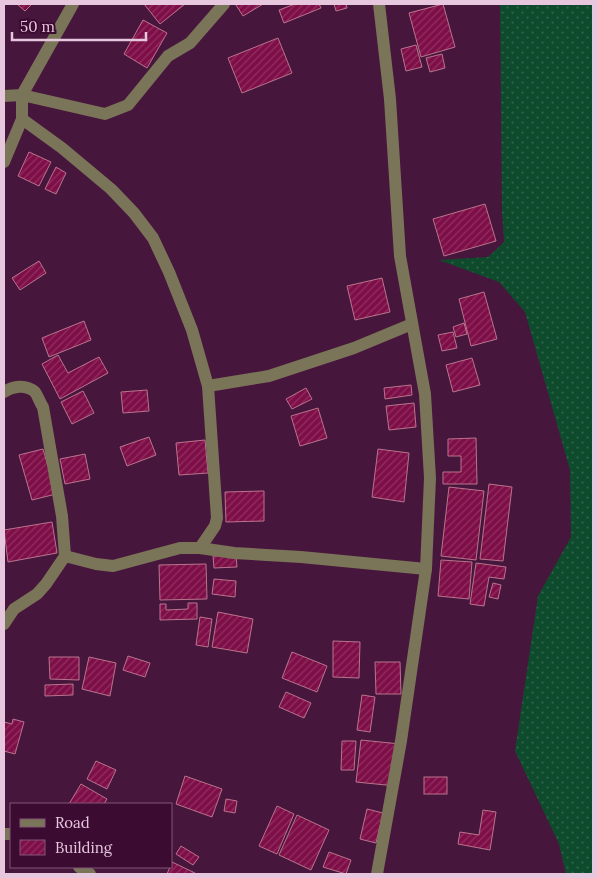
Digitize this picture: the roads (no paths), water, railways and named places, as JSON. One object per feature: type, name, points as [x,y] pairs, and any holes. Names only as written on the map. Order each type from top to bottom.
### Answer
[{"type":"street","points":[[4,162],[22,119],[22,95],[73,4]]},
{"type":"street","points":[[4,96],[22,95],[104,114],[128,104],[168,56],[190,42],[224,4]]},
{"type":"street","points":[[377,874],[401,741],[426,570],[430,468],[425,394],[400,256],[390,99],[379,4]]},
{"type":"street","points":[[22,119],[62,148],[112,189],[153,238],[169,272],[192,330],[208,386],[217,518],[215,526],[200,548]]},
{"type":"street","points":[[208,386],[269,376],[354,348],[412,324]]},
{"type":"street","points":[[4,392],[24,386],[35,392],[43,407],[62,516],[65,556],[37,594],[14,609],[4,619]]},
{"type":"street","points":[[65,556],[96,564],[113,566],[180,548],[200,548],[234,553],[301,556],[426,570]]}]
